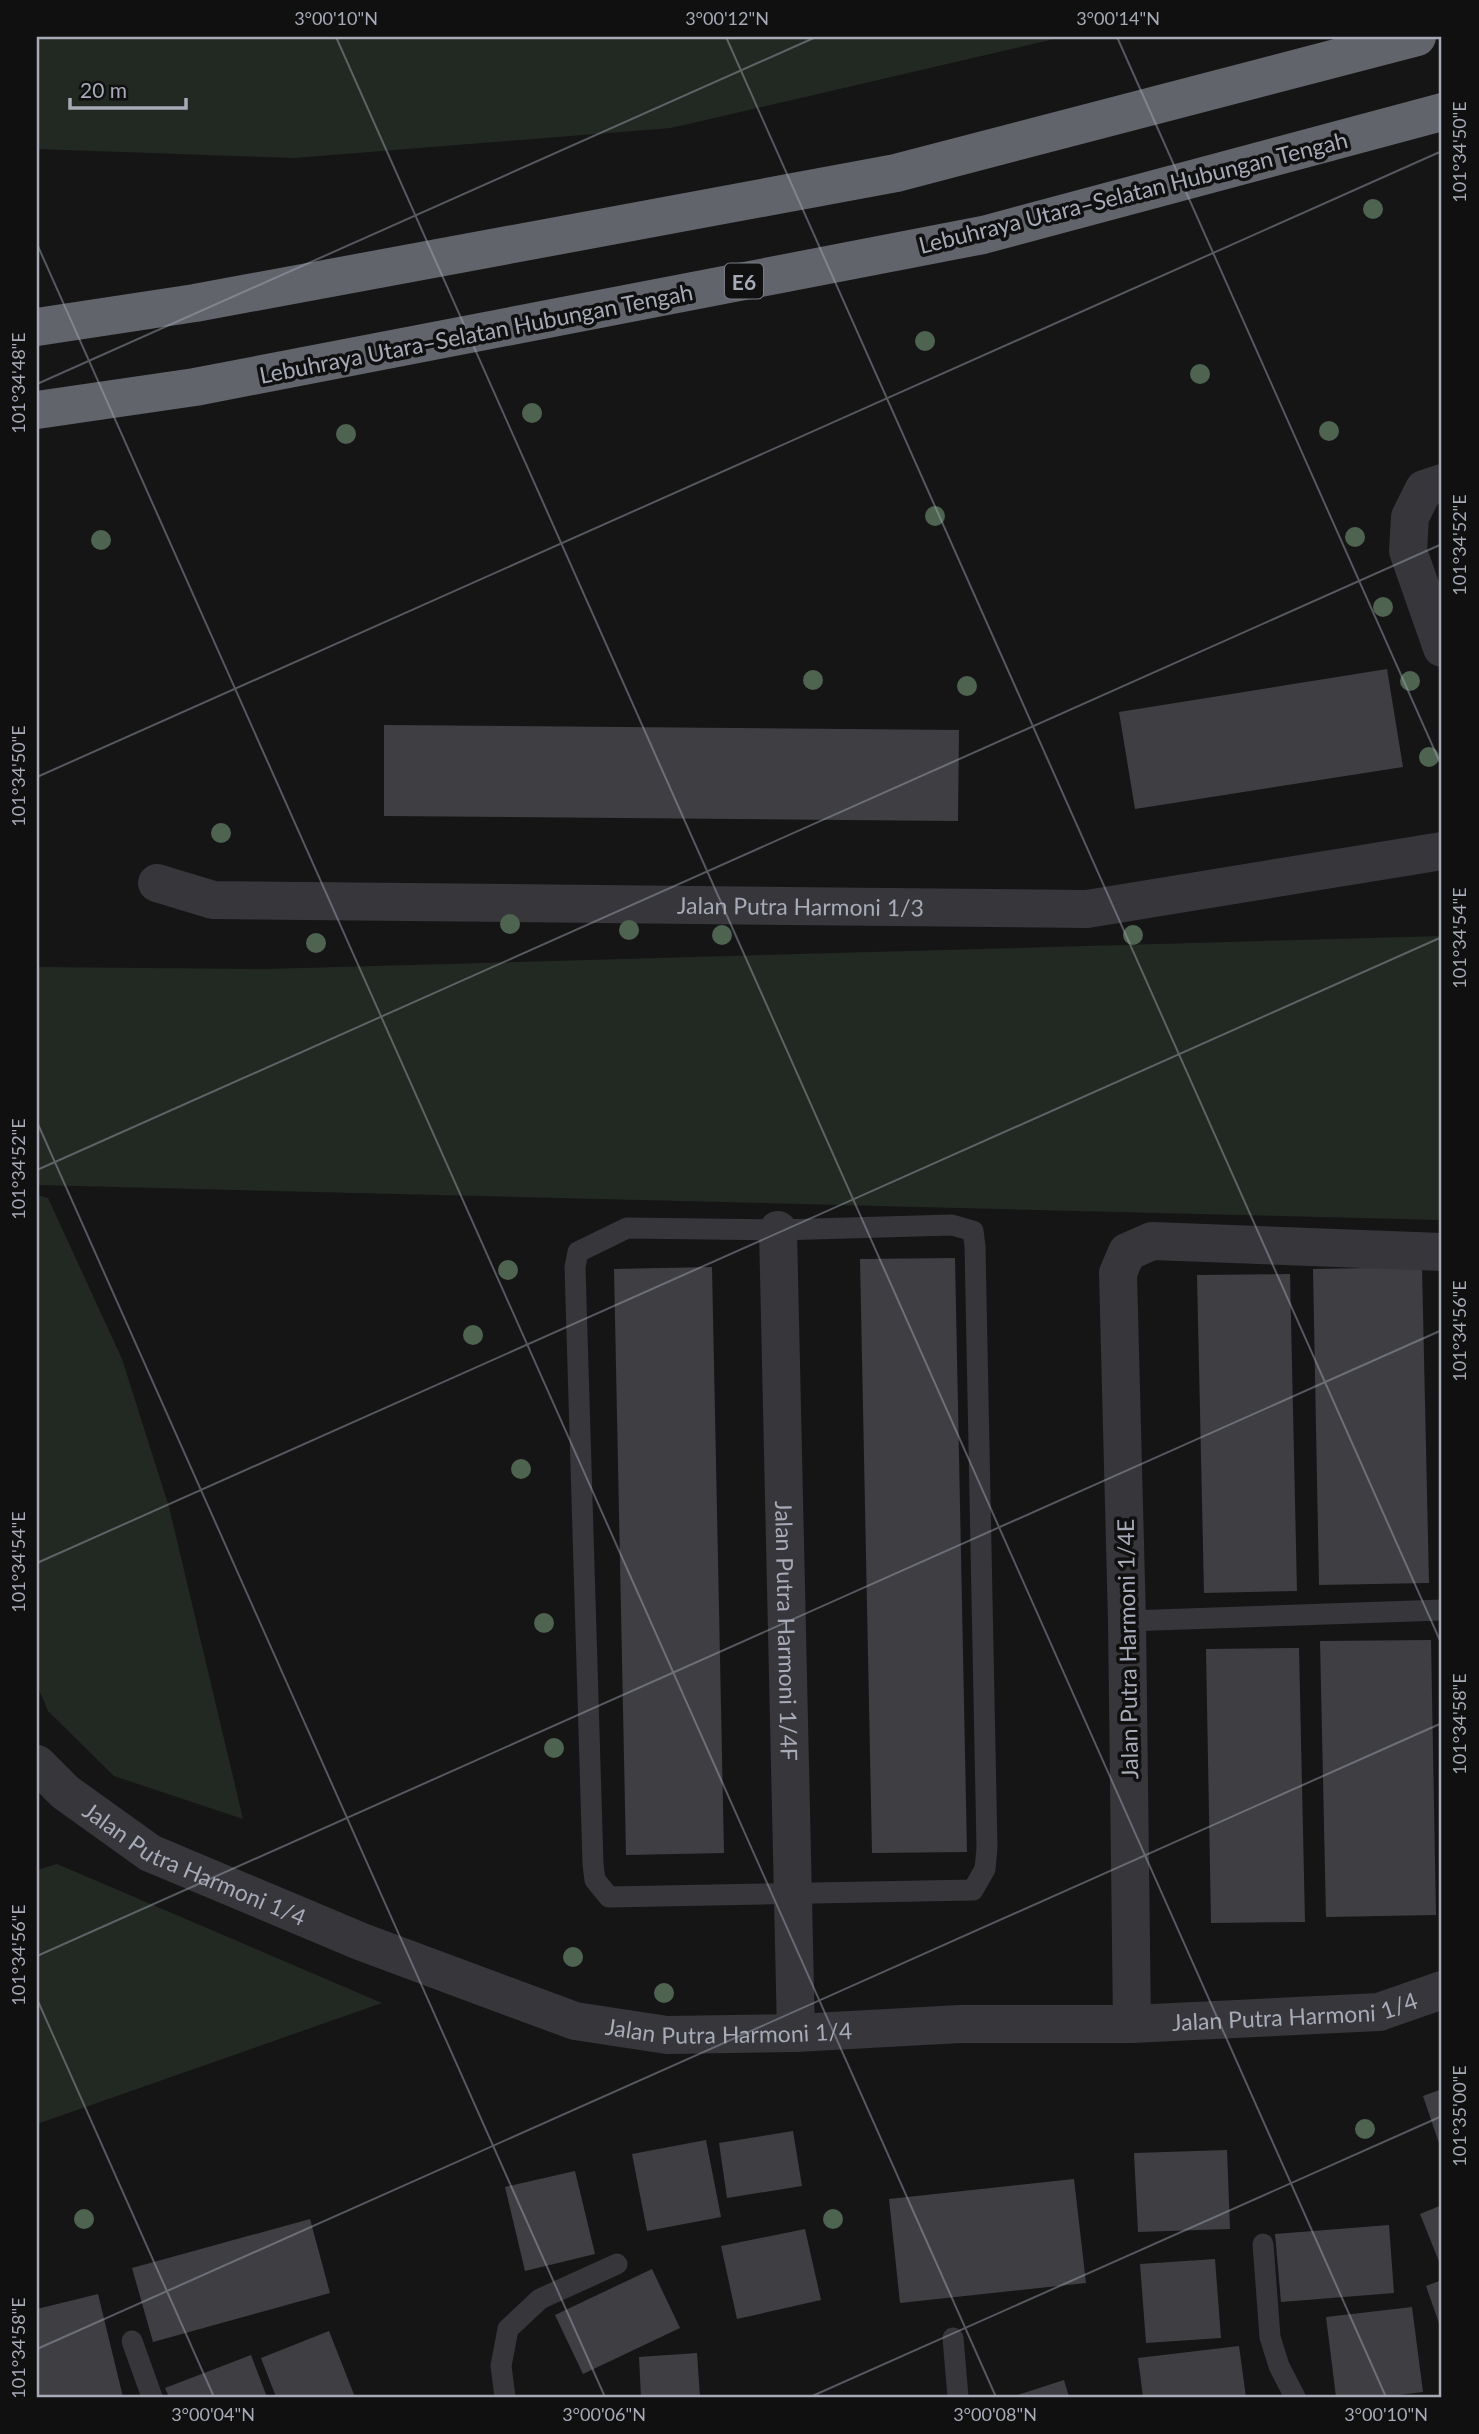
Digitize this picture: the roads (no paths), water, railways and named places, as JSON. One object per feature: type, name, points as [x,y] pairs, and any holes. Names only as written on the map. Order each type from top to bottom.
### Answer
[{"type":"highway","points":[[37,327],[195,303],[896,173],[1417,37]]},
{"type":"highway","name":"Lebuhraya Utara–Selatan Hubungan Tengah","points":[[37,410],[195,387],[983,235],[1442,112]]},
{"type":"street","points":[[1433,486],[1410,517],[1408,551],[1442,648]]},
{"type":"street","name":"Jalan Putra Harmoni 1/3","points":[[157,883],[213,900],[1087,909],[1442,851]]},
{"type":"street","name":"Jalan Putra Harmoni 1/4F","points":[[778,1230],[796,2033]]},
{"type":"street","name":"Jalan Putra Harmoni 1/4E","points":[[1132,2024],[1127,1621],[1118,1273],[1127,1252],[1152,1241],[1442,1252]]},
{"type":"street","name":"Jalan Putra Harmoni 1/4","points":[[37,1764],[51,1798],[150,1853],[362,1942],[575,2021],[667,2035],[796,2033],[960,2024],[1132,2024],[1379,2012],[1442,1990]]},
{"type":"lane","points":[[952,1225],[973,1231],[987,1848],[985,1869],[973,1890],[609,1897],[595,1880],[575,1267],[578,1252],[627,1228],[778,1230],[952,1225]]},
{"type":"lane","points":[[1127,1621],[1442,1611]]},
{"type":"lane","points":[[1263,2244],[1270,2337],[1279,2366],[1295,2397]]},
{"type":"lane","points":[[505,2397],[501,2366],[508,2329],[540,2299],[617,2264]]},
{"type":"lane","points":[[953,2338],[958,2397]]},
{"type":"lane","points":[[132,2341],[152,2397]]}]
